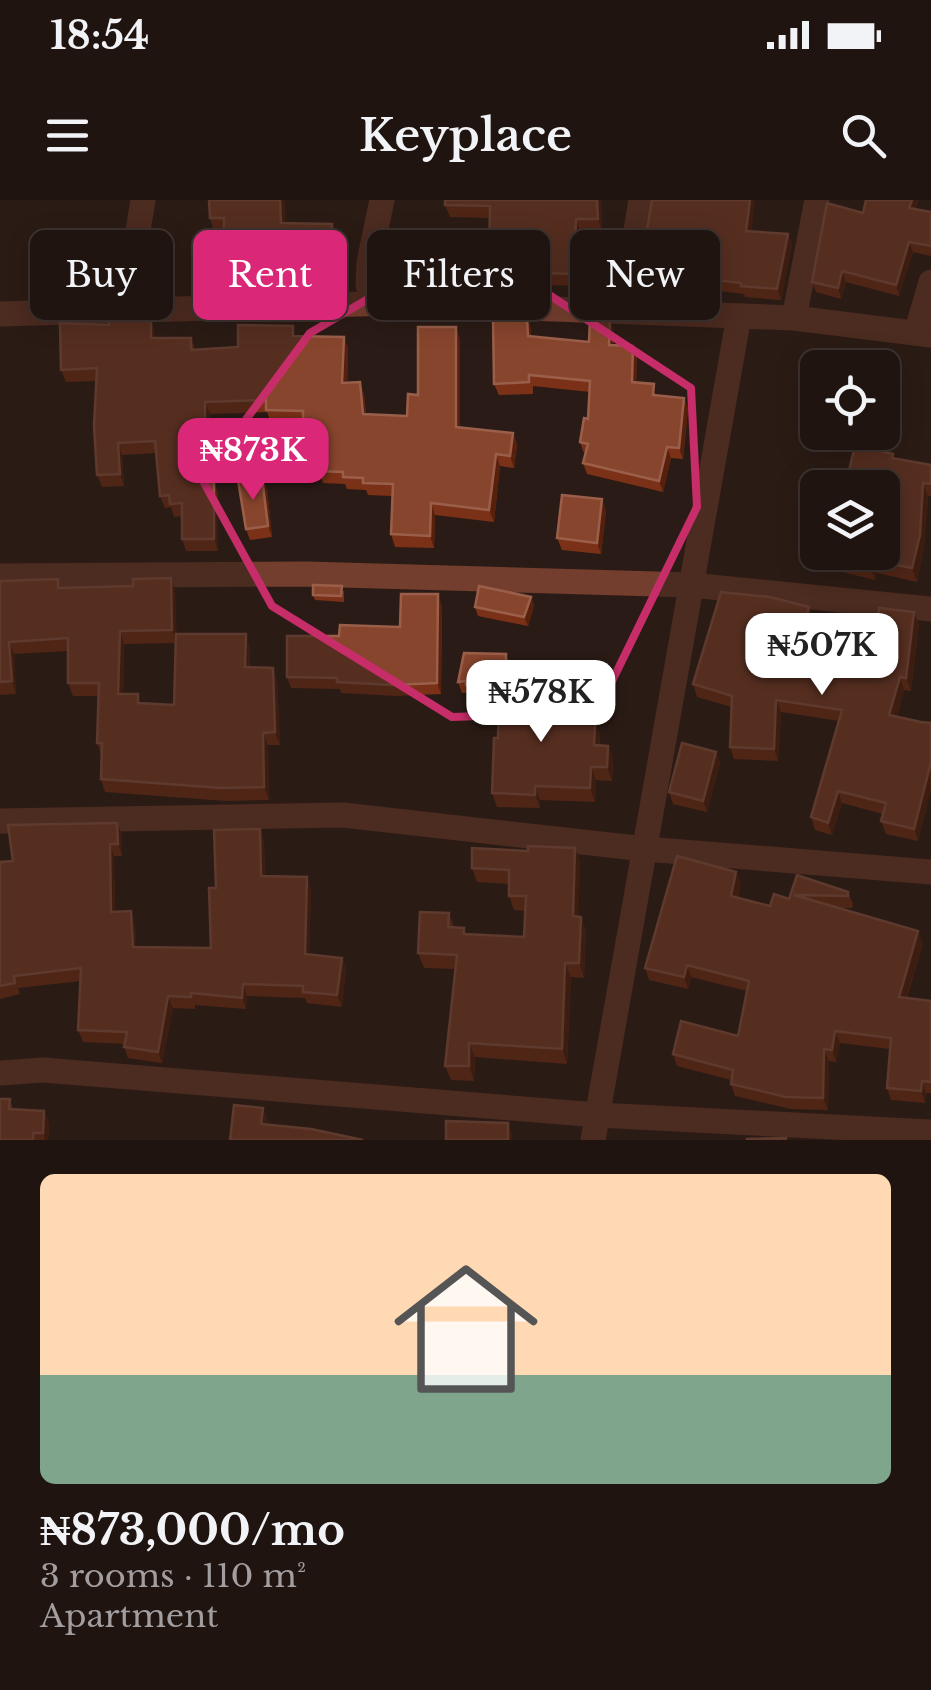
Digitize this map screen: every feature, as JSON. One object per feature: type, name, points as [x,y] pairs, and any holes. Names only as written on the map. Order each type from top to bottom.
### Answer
[{"type":"street","points":[[138,230],[143,200]]},
{"type":"street","points":[[377,230],[382,200]]},
{"type":"street","points":[[636,230],[641,200]]},
{"type":"street","points":[[794,318],[818,200]]},
{"type":"street","points":[[720,315],[794,318],[924,334],[931,282]]},
{"type":"street","points":[[173,309],[367,303]]},
{"type":"street","points":[[0,314],[30,313]]},
{"type":"street","points":[[595,1128],[738,316]]},
{"type":"street","points":[[0,576],[306,574],[691,585],[931,608]]},
{"type":"street","points":[[0,821],[343,815],[645,849],[931,872]]},
{"type":"street","points":[[0,1073],[43,1070],[352,1098],[595,1128],[931,1132]]},
{"type":"highlighted area","points":[[467,241],[691,388],[697,507],[597,712],[452,717],[272,606],[202,479],[310,333]]},
{"type":"building","points":[[209,200],[280,200],[281,223],[332,224],[332,230],[224,230],[224,218],[210,218]]},
{"type":"building","points":[[445,200],[597,200],[598,219],[576,219],[576,230],[570,230],[570,274],[550,273],[550,230],[490,230],[490,206],[445,205]]},
{"type":"building","points":[[652,200],[750,200],[746,231],[788,234],[777,289],[720,280],[720,230],[647,230]]},
{"type":"building","points":[[866,200],[912,200],[909,208],[931,212],[931,246],[909,242],[896,285],[842,271],[838,288],[812,282],[827,203],[863,213]]},
{"type":"building","points":[[109,320],[151,321],[151,338],[191,338],[191,350],[238,347],[238,325],[293,326],[293,336],[344,337],[342,383],[360,382],[363,414],[407,416],[408,394],[418,395],[418,327],[456,327],[456,427],[513,433],[510,456],[496,454],[489,510],[431,503],[430,536],[391,534],[393,484],[363,483],[363,478],[343,477],[343,472],[319,471],[320,423],[303,422],[303,411],[266,410],[266,400],[205,402],[205,419],[201,419],[208,482],[214,482],[214,539],[182,539],[182,503],[170,504],[169,495],[160,496],[155,441],[118,443],[120,474],[97,475],[97,368],[61,370],[60,323],[109,325]]},
{"type":"building","points":[[493,320],[527,320],[528,336],[589,342],[590,320],[610,320],[609,345],[633,346],[632,382],[654,384],[653,395],[684,398],[679,448],[667,447],[659,481],[583,463],[588,444],[580,442],[584,418],[588,419],[590,381],[529,375],[529,382],[494,384]]},
{"type":"building","points":[[854,450],[876,450],[893,454],[892,458],[931,465],[931,484],[923,483],[920,535],[912,568],[900,566],[900,470],[849,470]]},
{"type":"building","points":[[262,477],[268,526],[246,529],[238,480]]},
{"type":"building","points":[[562,495],[602,499],[597,543],[557,538]]},
{"type":"building","points":[[171,578],[172,630],[120,631],[118,694],[138,694],[138,703],[174,705],[176,634],[246,634],[245,667],[273,668],[275,732],[263,733],[264,787],[221,788],[101,779],[102,743],[97,743],[99,683],[68,683],[68,638],[9,642],[12,681],[0,682],[0,581],[58,579],[58,588],[133,586],[133,579]]},
{"type":"building","points":[[313,585],[342,586],[341,596],[313,595]]},
{"type":"building","points":[[479,586],[531,597],[524,617],[475,607]]},
{"type":"building","points":[[721,592],[770,597],[809,607],[800,643],[874,654],[879,608],[914,612],[906,678],[900,677],[889,715],[931,723],[931,762],[914,829],[881,821],[886,803],[838,791],[828,823],[811,817],[842,710],[776,700],[774,749],[730,747],[732,696],[693,684]]},
{"type":"building","points":[[401,594],[438,594],[437,683],[392,685],[287,677],[287,636],[339,636],[340,625],[400,627]]},
{"type":"building","points":[[464,653],[506,654],[506,686],[458,682]]},
{"type":"building","points":[[499,686],[551,687],[550,721],[595,723],[594,745],[608,746],[607,767],[591,767],[590,788],[535,786],[535,795],[492,793]]},
{"type":"building","points":[[682,743],[716,752],[703,801],[669,792]]},
{"type":"building","points":[[117,823],[118,844],[110,844],[111,912],[131,911],[133,947],[211,948],[209,888],[216,888],[214,830],[260,829],[261,876],[307,877],[305,954],[342,958],[337,995],[303,992],[303,986],[243,984],[242,998],[191,993],[191,997],[168,996],[158,1052],[124,1047],[127,1032],[78,1030],[81,968],[14,976],[15,983],[0,986],[0,862],[13,861],[8,825]]},
{"type":"building","points":[[528,846],[575,848],[573,916],[581,917],[579,963],[565,963],[562,1049],[469,1043],[469,1066],[445,1066],[457,955],[418,953],[420,912],[449,913],[448,927],[464,928],[464,934],[524,937],[526,896],[509,896],[509,870],[472,868],[472,848],[528,851]]},
{"type":"building","points":[[677,856],[736,872],[731,896],[770,906],[774,894],[789,899],[797,875],[848,892],[848,896],[794,895],[918,931],[899,997],[931,1001],[931,1082],[922,1081],[921,1091],[887,1088],[891,1038],[835,1031],[832,1050],[824,1049],[823,1098],[786,1097],[731,1084],[733,1070],[673,1054],[681,1021],[738,1036],[749,981],[687,965],[684,977],[645,968]]},
{"type":"building","points":[[0,1099],[10,1099],[9,1109],[44,1111],[43,1133],[33,1133],[33,1140],[0,1140]]},
{"type":"building","points":[[234,1105],[263,1108],[261,1124],[363,1140],[230,1140]]},
{"type":"building","points":[[446,1121],[508,1123],[508,1140],[446,1140]]}]
